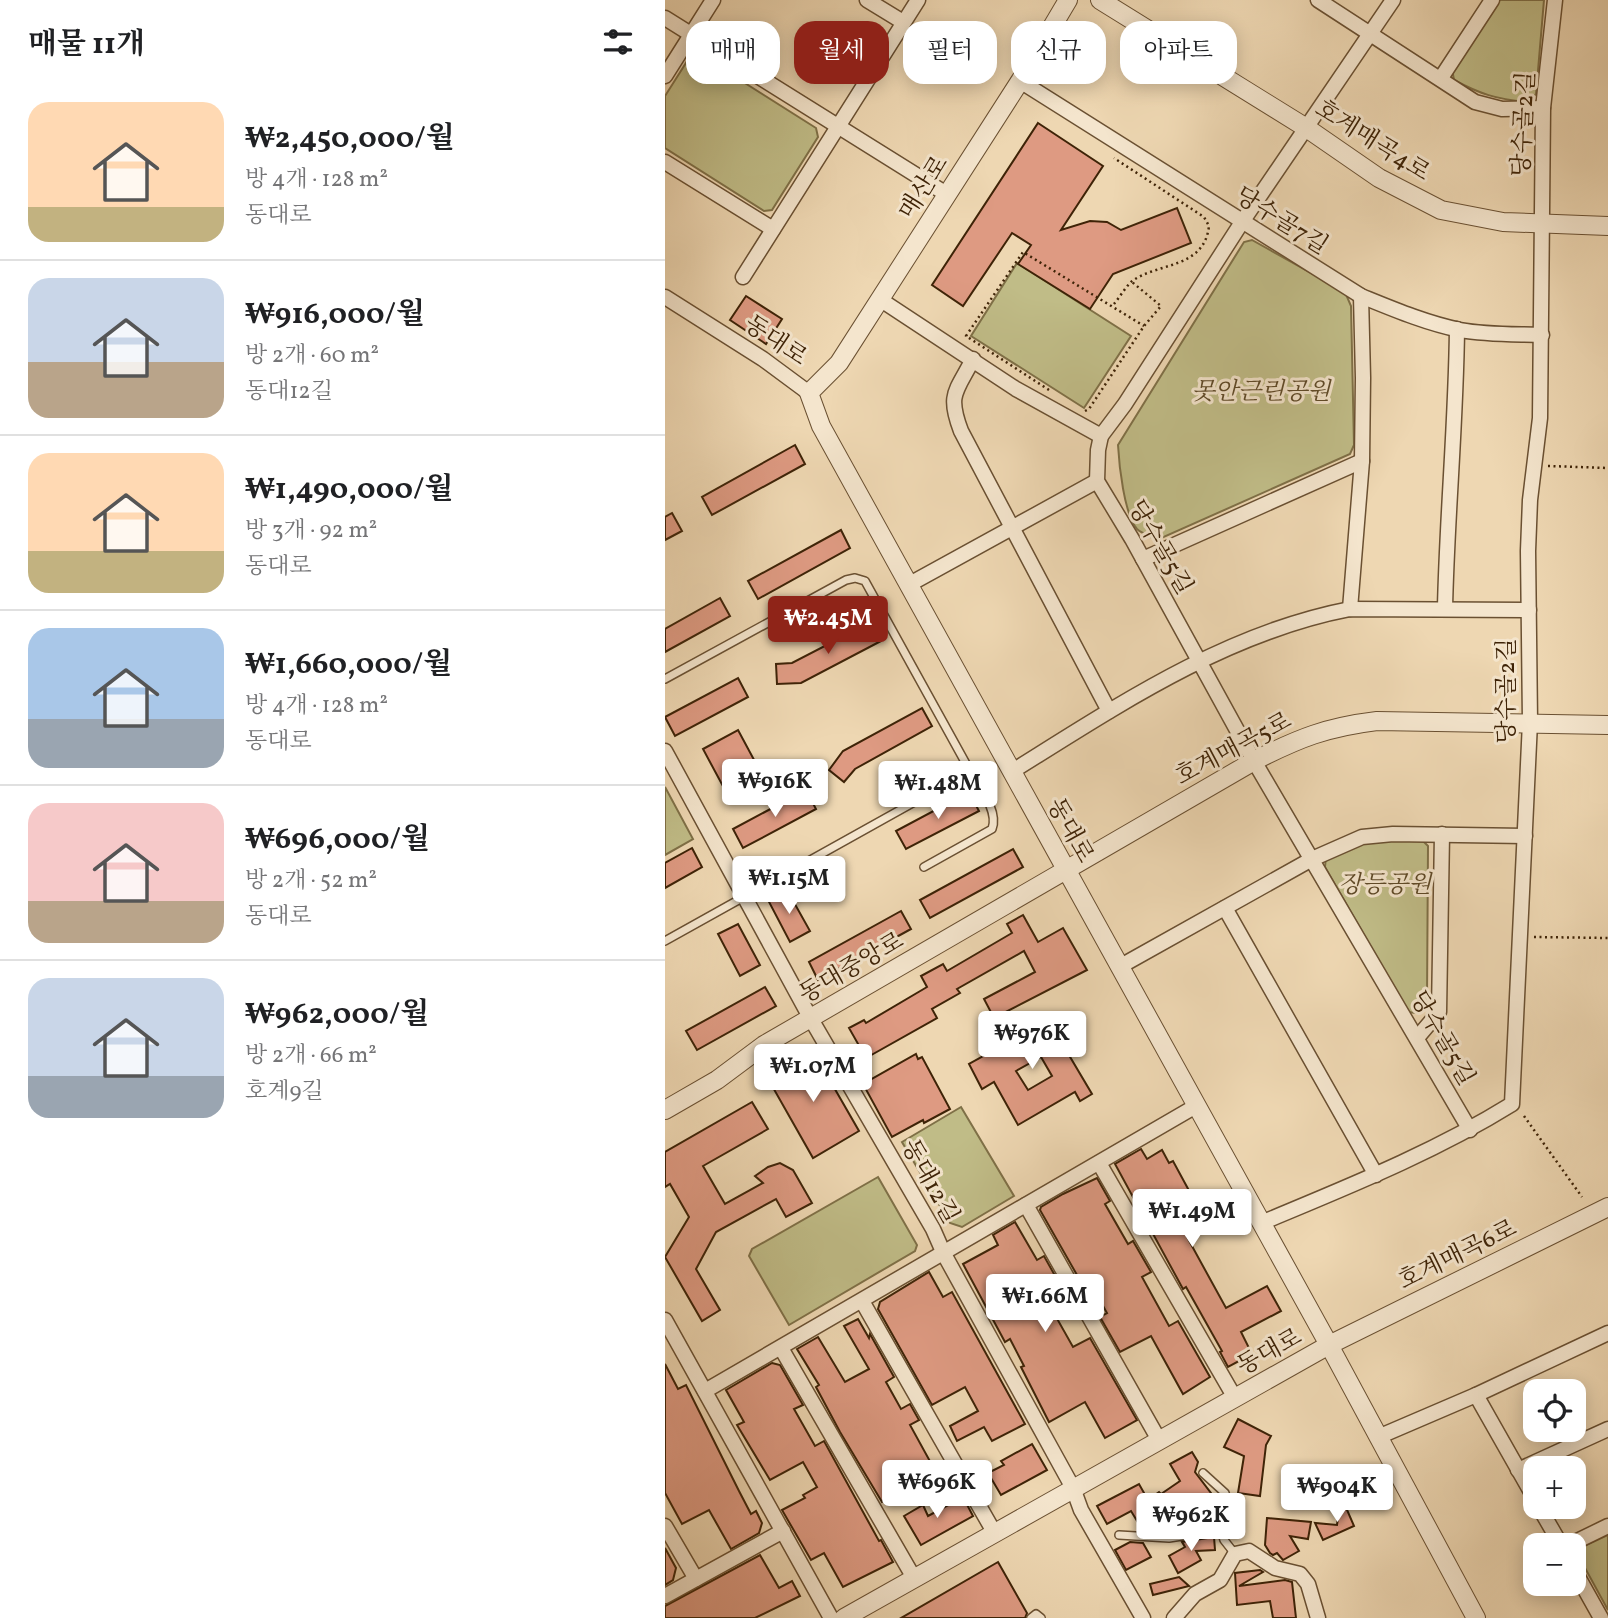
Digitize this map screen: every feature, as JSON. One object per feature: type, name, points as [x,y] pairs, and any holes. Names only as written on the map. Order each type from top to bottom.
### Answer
[{"type":"street","points":[[700,21],[713,0]]},
{"type":"street","points":[[743,277],[903,22],[867,0]]},
{"type":"street","points":[[904,21],[918,0]]},
{"type":"street","name":"매산로","points":[[1056,21],[1068,0]]},
{"type":"street","name":"호계매곡4로","points":[[1100,0],[1308,129],[1379,178],[1441,210],[1503,222],[1608,226]]},
{"type":"street","points":[[1318,0],[1475,102],[1502,109],[1543,108]]},
{"type":"street","points":[[908,585],[1097,481],[1101,436],[1125,404],[1242,222],[1308,129],[1393,0]]},
{"type":"street","points":[[1440,78],[1492,0]]},
{"type":"street","name":"당수골2길","points":[[1261,1223],[1376,1175],[1470,1130],[1513,1104],[1530,722],[1530,500],[1540,418],[1543,108],[1555,0]]},
{"type":"street","points":[[665,18],[686,30]]},
{"type":"street","points":[[665,76],[686,43]]},
{"type":"street","points":[[771,84],[948,195]]},
{"type":"street","name":"매산로","points":[[809,393],[839,363],[1018,84]]},
{"type":"street","name":"당수골7길","points":[[1025,84],[1361,296],[1457,329],[1479,333],[1542,335]]},
{"type":"street","points":[[665,162],[773,229]]},
{"type":"street","points":[[1350,609],[1362,461],[1361,296]]},
{"type":"street","name":"동대로","points":[[665,297],[763,359],[809,393],[821,426],[1329,1345],[844,1618]]},
{"type":"street","points":[[880,300],[1016,389],[1101,436]]},
{"type":"street","points":[[1445,608],[1457,329]]},
{"type":"street","points":[[973,359],[953,398],[953,410],[961,431],[1109,711]]},
{"type":"street","points":[[1143,559],[1362,461]]},
{"type":"street","name":"당수골5길","points":[[1097,481],[1254,761],[1470,1130]]},
{"type":"street","points":[[1011,772],[1109,711],[1199,662],[1264,631],[1350,609],[1529,610]]},
{"type":"street","name":"호계매곡5로","points":[[1065,871],[1254,761],[1299,738],[1351,724],[1377,721],[1608,725]]},
{"type":"street","name":"동대12길","points":[[665,751],[811,1019],[933,1229],[944,1254],[1073,1488],[1081,1510],[1143,1618]]},
{"type":"street","points":[[1119,967],[1312,859],[1362,837],[1393,834],[1525,836]]},
{"type":"street","points":[[1417,1038],[1439,1012],[1442,834]]},
{"type":"street","name":"동대중앙로","points":[[665,1110],[717,1080],[764,1045],[1065,871]]},
{"type":"street","points":[[1225,908],[1376,1175]]},
{"type":"street","points":[[705,1391],[1196,1106]]},
{"type":"street","name":"동대로","points":[[1099,1163],[1235,1398]]},
{"type":"street","points":[[1026,1205],[1159,1440]]},
{"type":"street","name":"호계매곡6로","points":[[1329,1345],[1608,1207]]},
{"type":"street","points":[[862,1301],[994,1532]]},
{"type":"street","points":[[665,1320],[831,1618]]},
{"type":"street","points":[[1378,1437],[1476,1395],[1608,1333]]},
{"type":"street","points":[[1329,1345],[1476,1618]]},
{"type":"street","points":[[781,1348],[914,1578]]},
{"type":"street","points":[[1476,1395],[1523,1479]]},
{"type":"street","points":[[1518,1470],[1608,1429]]},
{"type":"street","points":[[665,1526],[696,1579]]},
{"type":"street","points":[[1586,1537],[1608,1527]]},
{"type":"street","points":[[665,1596],[783,1531]]},
{"type":"street","points":[[1174,1618],[1195,1594],[1220,1580],[1235,1554],[1249,1551],[1275,1567],[1300,1574],[1308,1584],[1318,1618]]},
{"type":"street","points":[[1586,1591],[1601,1618]]},
{"type":"lane","points":[[665,679],[846,580],[865,580],[994,813],[995,822],[992,829],[924,867]]},
{"type":"lane","points":[[665,941],[970,771]]},
{"type":"lane","points":[[1203,1473],[1225,1493],[1227,1500],[1221,1530],[1224,1540],[1235,1554]]},
{"type":"lane","points":[[1119,1535],[1169,1538],[1221,1530]]},
{"type":"lane","points":[[1031,1618],[1036,1614],[1041,1618]]},
{"type":"path","points":[[1113,305],[1132,282],[1194,256],[1206,237],[1209,226],[1204,216],[1115,159],[1114,152]]},
{"type":"path","points":[[1058,396],[966,336],[1023,252],[1144,326]]},
{"type":"path","points":[[1080,410],[1089,409],[1144,326],[1161,306],[1132,282]]},
{"type":"path","points":[[1545,466],[1608,468]]},
{"type":"path","points":[[1534,937],[1608,938]]},
{"type":"path","points":[[1524,1116],[1582,1197]]},
{"type":"green space","points":[[1499,0],[1544,0],[1536,94],[1526,102],[1488,95],[1454,80],[1452,69]]},
{"type":"green space","points":[[686,63],[686,84],[746,84],[816,128],[818,137],[772,210],[764,211],[665,148],[665,96]]},
{"type":"green space","name":"못안근린공원","points":[[1252,240],[1345,292],[1351,306],[1354,445],[1350,454],[1157,540],[1137,529],[1132,522],[1123,489],[1118,445],[1244,242]]},
{"type":"green space","points":[[1017,263],[1131,336],[1084,408],[971,336]]},
{"type":"green space","points":[[665,787],[693,839],[665,855]]},
{"type":"green space","name":"장등공원","points":[[1419,837],[1428,846],[1427,1000],[1425,1007],[1416,1013],[1408,1012],[1325,867],[1326,857],[1368,842]]},
{"type":"green space","points":[[961,1107],[1014,1196],[962,1227],[950,1223],[902,1142]]},
{"type":"green space","points":[[878,1177],[917,1245],[915,1251],[789,1325],[749,1256],[752,1249]]},
{"type":"green space","points":[[1608,1535],[1608,1610],[1586,1570],[1586,1545]]},
{"type":"building","points":[[1038,123],[1103,166],[1061,230],[1090,221],[1107,222],[1121,230],[1177,208],[1191,243],[1113,274],[1090,309],[1018,264],[1031,245],[1012,233],[963,306],[932,285]]},
{"type":"building","points":[[746,296],[782,319],[766,344],[730,320]]},
{"type":"building","points":[[795,445],[805,464],[712,515],[702,497]]},
{"type":"building","points":[[672,513],[682,531],[665,540],[665,517]]},
{"type":"building","points":[[841,530],[850,548],[758,599],[748,581]]},
{"type":"building","points":[[720,598],[730,616],[665,652],[665,629]]},
{"type":"building","points":[[871,622],[881,641],[801,683],[777,684],[776,664],[792,663]]},
{"type":"building","points":[[738,678],[748,697],[675,736],[665,717]]},
{"type":"building","points":[[922,708],[932,726],[855,769],[844,782],[829,770],[843,751]]},
{"type":"building","points":[[738,730],[760,771],[725,790],[703,749]]},
{"type":"building","points":[[806,790],[816,809],[743,848],[733,829]]},
{"type":"building","points":[[969,792],[979,811],[906,849],[896,831]]},
{"type":"building","points":[[692,848],[702,867],[665,888],[665,863]]},
{"type":"building","points":[[1013,849],[1023,867],[930,918],[920,900]]},
{"type":"building","points":[[787,890],[810,931],[790,942],[768,900]]},
{"type":"building","points":[[901,911],[911,929],[818,980],[809,962]]},
{"type":"building","points":[[1023,915],[1038,942],[1063,928],[1087,970],[994,1018],[984,999],[1035,972],[1024,951],[957,989],[960,993],[932,1009],[937,1018],[866,1058],[849,1028],[864,1020],[866,1023],[927,987],[921,976],[943,964],[947,971],[1012,933],[1007,924]]},
{"type":"building","points":[[738,924],[760,965],[740,976],[718,934]]},
{"type":"building","points":[[765,987],[776,1006],[697,1050],[686,1031]]},
{"type":"building","points":[[1049,1013],[1066,1043],[1063,1045],[1092,1094],[1080,1101],[1075,1092],[1018,1125],[994,1082],[982,1089],[969,1064],[1032,1029],[1029,1024]],"holes":[[[1041,1057],[1052,1076],[1028,1090],[1016,1071]]]},
{"type":"building","points":[[813,1051],[859,1131],[813,1158],[767,1077]]},
{"type":"building","points":[[916,1054],[918,1059],[922,1057],[950,1109],[892,1137],[863,1084]]},
{"type":"building","points":[[752,1102],[768,1129],[703,1166],[725,1204],[763,1183],[755,1176],[780,1163],[793,1170],[812,1203],[786,1217],[776,1199],[716,1232],[696,1269],[720,1310],[702,1321],[665,1257],[689,1217],[670,1184],[665,1187],[665,1152]]},
{"type":"building","points":[[1141,1149],[1147,1159],[1162,1150],[1169,1163],[1173,1161],[1199,1209],[1216,1199],[1226,1215],[1187,1237],[1226,1308],[1267,1286],[1281,1311],[1241,1332],[1252,1354],[1228,1367],[1220,1352],[1222,1351],[1186,1287],[1183,1289],[1115,1164]]},
{"type":"building","points":[[1097,1178],[1110,1201],[1105,1204],[1128,1244],[1133,1241],[1151,1272],[1142,1277],[1169,1326],[1178,1321],[1210,1377],[1183,1394],[1151,1336],[1120,1352],[1100,1317],[1107,1313],[1088,1279],[1081,1282],[1040,1210],[1063,1194]]},
{"type":"building","points":[[1015,1222],[1037,1260],[1044,1256],[1068,1299],[1051,1308],[1073,1347],[1090,1338],[1137,1420],[1105,1438],[1085,1402],[1049,1422],[1010,1339],[1005,1342],[963,1264],[998,1245],[993,1235]]},
{"type":"building","points":[[929,1272],[943,1297],[952,1292],[1025,1424],[992,1441],[984,1427],[957,1441],[950,1426],[978,1411],[965,1387],[932,1405],[878,1309],[880,1302]]},
{"type":"building","points":[[858,1319],[869,1338],[870,1334],[894,1377],[886,1382],[901,1409],[910,1404],[919,1420],[910,1425],[937,1474],[882,1502],[840,1432],[816,1387],[819,1385],[797,1349],[818,1337],[845,1382],[869,1369],[844,1326]]},
{"type":"building","points":[[772,1363],[780,1365],[803,1405],[794,1409],[815,1446],[824,1441],[893,1562],[843,1587],[824,1553],[811,1560],[782,1510],[805,1498],[803,1495],[817,1487],[803,1462],[770,1480],[737,1425],[744,1422],[726,1390]]},
{"type":"building","points":[[665,1364],[678,1389],[686,1385],[751,1514],[756,1511],[762,1523],[759,1533],[731,1549],[709,1510],[682,1524],[665,1493]]},
{"type":"building","points":[[1238,1419],[1271,1436],[1266,1445],[1260,1496],[1238,1493],[1244,1456],[1224,1447]]},
{"type":"building","points":[[1032,1444],[1047,1470],[1001,1495],[988,1473],[1004,1465],[1001,1461]]},
{"type":"building","points":[[1192,1452],[1198,1462],[1195,1472],[1217,1501],[1213,1512],[1191,1528],[1174,1531],[1163,1515],[1142,1529],[1131,1511],[1107,1524],[1097,1506],[1139,1484],[1148,1500],[1159,1492],[1161,1494],[1180,1481],[1170,1464]]},
{"type":"building","points":[[1341,1496],[1354,1526],[1323,1540],[1315,1523],[1337,1525]]},
{"type":"building","points":[[963,1497],[973,1516],[921,1545],[904,1516],[923,1505],[928,1516]]},
{"type":"building","points":[[1267,1518],[1311,1522],[1308,1539],[1290,1536],[1299,1551],[1283,1560],[1277,1553],[1273,1555],[1265,1545]]},
{"type":"building","points":[[1214,1537],[1215,1550],[1196,1551],[1201,1560],[1178,1573],[1169,1556],[1185,1547],[1182,1542]]},
{"type":"building","points":[[1130,1542],[1143,1543],[1151,1557],[1126,1570],[1115,1550]]},
{"type":"building","points":[[665,1548],[676,1568],[673,1580],[665,1585]]},
{"type":"building","points":[[760,1555],[779,1588],[792,1581],[800,1596],[755,1618],[665,1618],[665,1606]]},
{"type":"building","points":[[998,1562],[1027,1613],[1025,1618],[901,1618]]},
{"type":"building","points":[[1260,1570],[1263,1572],[1239,1586],[1285,1580],[1292,1582],[1296,1618],[1273,1618],[1270,1601],[1237,1605],[1235,1573]]},
{"type":"building","points":[[1179,1577],[1189,1586],[1153,1595],[1150,1584]]}]
